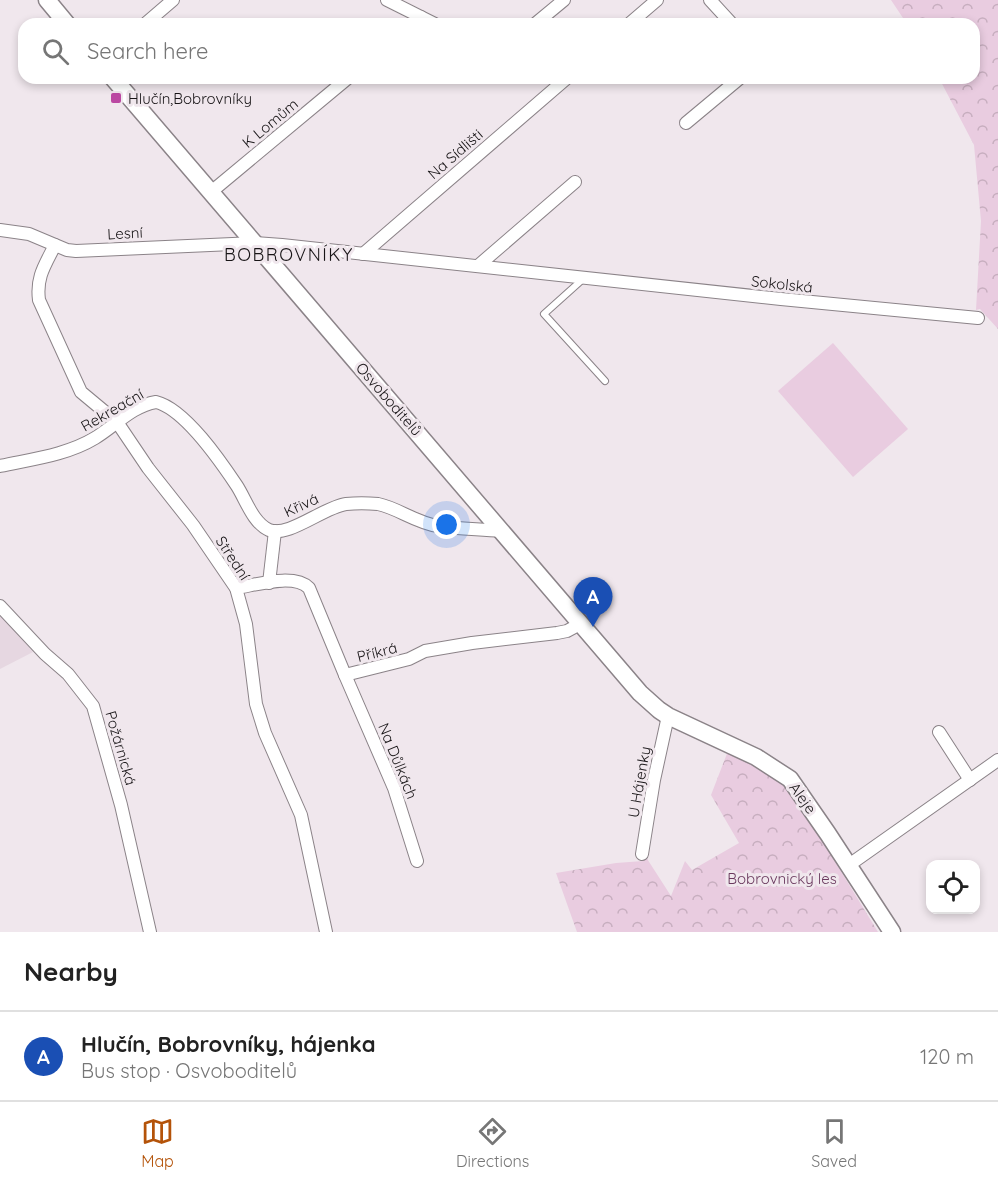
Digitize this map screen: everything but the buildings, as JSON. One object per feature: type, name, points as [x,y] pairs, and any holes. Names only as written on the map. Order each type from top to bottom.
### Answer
[{"type":"street","points":[[47,0],[62,18]]},
{"type":"street","points":[[153,18],[173,0]]},
{"type":"street","points":[[387,0],[413,18]]},
{"type":"street","points":[[542,18],[564,0]]},
{"type":"street","points":[[636,18],[657,0]]},
{"type":"street","points":[[711,0],[727,18]]},
{"type":"street","name":"Osvoboditelů","points":[[118,84],[640,693],[668,716]]},
{"type":"street","name":"K Lomům","points":[[211,192],[341,84]]},
{"type":"street","name":"Na Sídlišti","points":[[363,254],[560,84]]},
{"type":"street","points":[[686,123],[734,84]]},
{"type":"street","points":[[479,265],[575,182]]},
{"type":"street","name":"Lesní","points":[[0,230],[28,234],[76,251],[255,243]]},
{"type":"street","name":"Sokolská","points":[[255,243],[978,318]]},
{"type":"street","name":"Střední","points":[[55,245],[41,271],[37,286],[39,300],[81,392],[117,422],[236,588],[246,624],[256,704],[265,733],[301,814],[326,932]]},
{"type":"street","name":"Rekreační","points":[[0,466],[52,455],[82,444],[150,403],[168,407]]},
{"type":"street","name":"Křivá","points":[[168,407],[192,427],[231,478],[258,521],[269,530],[275,531],[297,526],[325,510],[345,504],[379,504],[438,526],[501,531]]},
{"type":"street","points":[[269,583],[275,531]]},
{"type":"street","name":"Příkrá","points":[[236,588],[294,580],[305,584],[309,588],[345,675],[409,659],[425,651],[557,633],[580,624]]},
{"type":"street","name":"Požárnická","points":[[0,606],[45,654],[68,674],[93,706],[122,805],[150,932]]},
{"type":"street","name":"Na Důlkách","points":[[345,675],[394,788],[417,861]]},
{"type":"street","name":"U Hájenky","points":[[642,854],[654,780],[668,716]]},
{"type":"street","name":"Aleje","points":[[668,716],[756,757],[785,774],[805,799],[892,932]]},
{"type":"street","points":[[939,732],[970,780]]},
{"type":"street","points":[[849,866],[998,760]]},
{"type":"lane","points":[[584,278],[544,314],[605,381]]},
{"type":"shaded area","points":[[0,614],[33,652],[0,669]]},
{"type":"green space","points":[[891,0],[998,0],[998,329],[980,309],[976,310],[981,221],[974,145],[942,84],[980,84],[980,18],[903,18]]},
{"type":"green space","points":[[833,343],[908,429],[853,477],[778,391]]},
{"type":"green space","name":"Bobrovnický les","points":[[728,751],[782,782],[820,837],[878,932],[577,932],[556,873],[643,861],[644,854],[671,896],[685,861],[692,870],[739,843],[711,795]]},
{"type":"place","name":"Hlučín,Bobrovníky","points":[[116,98]]},
{"type":"place","name":"Hlučín, Bobrovníky, hájenka","points":[[593,627]]},
{"type":"district","name":"BOBROVNÍKY","points":[[289,254]]}]
